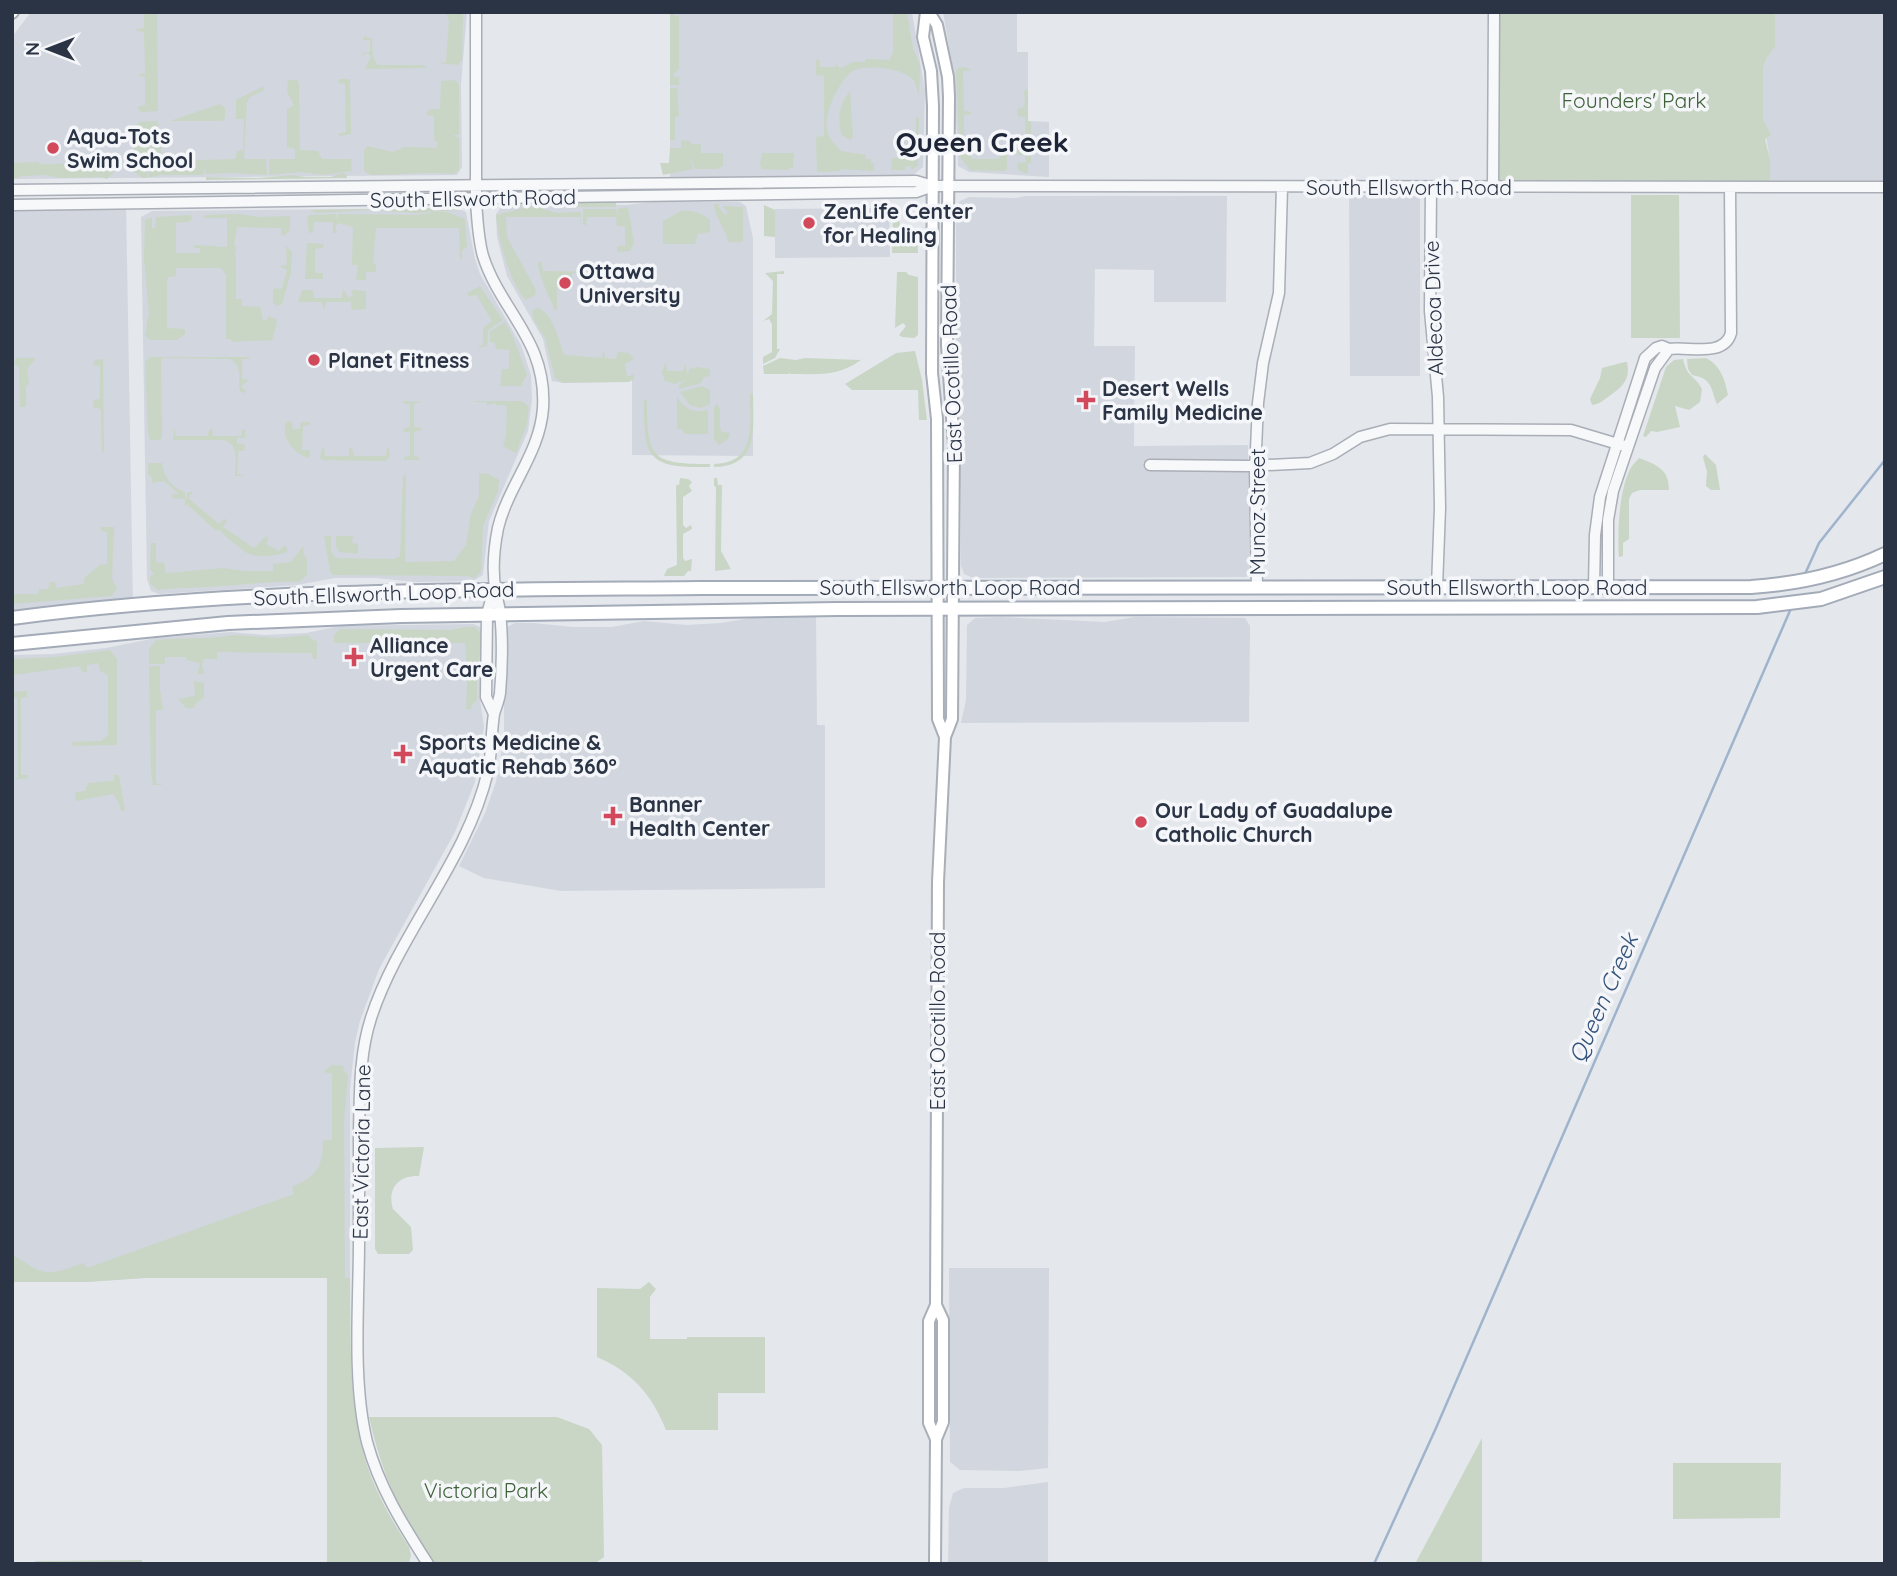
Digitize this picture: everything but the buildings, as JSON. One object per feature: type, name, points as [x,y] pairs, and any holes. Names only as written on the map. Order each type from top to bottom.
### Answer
[{"type":"main road","name":"East Ocotillo Road","points":[[928,12],[937,25],[948,77],[947,345],[948,386],[953,424],[952,719],[945,737],[938,882],[936,1305],[943,1320],[943,1422],[936,1439],[935,1564]]},
{"type":"main road","name":"East Ocotillo Road","points":[[928,12],[923,37],[933,89],[932,373],[937,419],[938,719],[945,737]]},
{"type":"main road","name":"South Ellsworth Loop Road","points":[[12,618],[152,603],[257,596],[495,589],[1751,587],[1807,580],[1862,564],[1885,554]]},
{"type":"main road","name":"South Ellsworth Loop Road","points":[[12,644],[228,622],[494,614],[938,608],[1741,607],[1795,604],[1848,591],[1885,577]]},
{"type":"main road","points":[[1257,587],[1258,608]]},
{"type":"main road","points":[[1437,587],[1440,608]]},
{"type":"street","name":"East Victoria Lane","points":[[427,1563],[385,1492],[374,1464],[364,1422],[359,1367],[361,1068],[368,1029],[384,984],[466,832],[488,769],[494,714],[500,696],[494,614],[498,531],[505,506],[537,439],[543,410],[543,393],[537,363],[528,337],[484,257],[476,199],[476,12]]},
{"type":"street","points":[[1493,187],[1494,12]]},
{"type":"street","name":"South Ellsworth Road","points":[[12,190],[916,181],[933,186]]},
{"type":"street","name":"South Ellsworth Road","points":[[12,205],[916,192],[933,186],[948,185],[1885,187]]},
{"type":"street","name":"Munoz Street","points":[[1257,587],[1255,466],[1258,403],[1263,363],[1279,293],[1282,187]]},
{"type":"street","name":"Aldecoa Drive","points":[[1431,187],[1430,310],[1438,397],[1440,508],[1437,587]]},
{"type":"street","points":[[1608,587],[1610,506],[1622,445],[1645,358],[1662,346],[1669,349],[1717,348],[1729,340],[1730,187]]},
{"type":"street","points":[[1150,465],[1255,466],[1310,463],[1375,432],[1438,428],[1571,430],[1622,445]]},
{"type":"street","points":[[1594,587],[1598,507],[1602,486],[1622,445]]},
{"type":"shaded area","points":[[31,12],[467,12],[461,84],[462,167],[457,175],[12,179],[12,37]]},
{"type":"shaded area","points":[[670,12],[912,12],[925,91],[923,167],[912,176],[670,180]]},
{"type":"shaded area","points":[[943,12],[1017,12],[1017,52],[1028,52],[1028,121],[1049,122],[1049,177],[969,172],[958,166],[954,75]]},
{"type":"shaded area","points":[[1775,12],[1885,12],[1885,187],[1770,187],[1770,159],[1763,119],[1763,68],[1775,47]]},
{"type":"shaded area","points":[[1349,195],[1420,196],[1420,376],[1350,376]]},
{"type":"shaded area","points":[[1227,196],[1226,302],[1154,302],[1154,270],[1095,269],[1094,346],[1135,346],[1134,446],[1248,445],[1250,570],[1247,577],[974,578],[964,574],[961,565],[961,446],[956,379],[956,208],[960,201],[969,197]]},
{"type":"shaded area","points":[[651,202],[740,202],[746,206],[753,238],[753,456],[632,455],[632,379],[563,383],[552,381],[543,339],[507,276],[497,237],[496,214],[504,203],[626,205]]},
{"type":"shaded area","points":[[126,204],[133,605],[12,618],[12,205]]},
{"type":"shaded area","points":[[456,208],[466,212],[480,274],[521,345],[531,375],[532,400],[528,431],[489,521],[483,575],[473,581],[416,582],[335,578],[297,585],[159,594],[151,591],[147,579],[141,217],[152,211]]},
{"type":"shaded area","points":[[889,208],[890,257],[775,258],[775,209]]},
{"type":"shaded area","points":[[816,617],[817,725],[825,725],[825,888],[561,891],[484,878],[459,866],[485,813],[496,782],[504,737],[504,634],[507,627],[515,623],[533,623],[612,627],[644,621],[686,625],[751,618]]},
{"type":"shaded area","points":[[1135,617],[1245,618],[1250,626],[1249,722],[961,723],[966,700],[967,625],[975,618],[1105,622]]},
{"type":"shaded area","points":[[473,624],[481,627],[485,633],[480,673],[484,727],[475,782],[455,832],[379,969],[355,1042],[350,1090],[350,1278],[144,1278],[86,1282],[12,1282],[12,655],[53,654],[106,648],[156,638],[231,632],[265,635],[306,633],[340,626]]},
{"type":"shaded area","points":[[949,1268],[1049,1268],[1048,1468],[1020,1471],[960,1470],[950,1462]]},
{"type":"shaded area","points":[[1048,1482],[1048,1564],[948,1564],[949,1508],[953,1493],[964,1488],[1004,1488]]},
{"type":"green space","points":[[144,12],[157,12],[158,111],[141,112],[137,107],[145,105],[145,77],[137,75],[145,73],[144,32],[136,29],[144,28]]},
{"type":"green space","points":[[446,12],[463,12],[462,59],[458,65],[438,63],[446,62],[449,20]]},
{"type":"green space","points":[[670,12],[676,17],[679,15],[679,69],[673,74],[676,78],[679,77],[679,85],[670,85]]},
{"type":"green space","points":[[893,12],[907,12],[913,49],[920,65],[919,95],[914,81],[894,70],[867,68],[853,71],[842,82],[833,100],[826,127],[829,136],[841,151],[866,155],[866,159],[871,159],[871,163],[874,163],[874,171],[841,169],[817,172],[816,137],[824,136],[824,76],[816,75],[816,60],[819,59],[820,67],[835,67],[838,60],[837,66],[841,68],[853,62],[865,62],[865,59],[889,60],[893,53]]},
{"type":"green space","name":"Founders' Park","points":[[1494,12],[1775,12],[1775,47],[1763,68],[1763,119],[1771,135],[1765,139],[1770,159],[1770,187],[1493,187]]},
{"type":"green space","points":[[364,36],[372,39],[373,58],[378,65],[424,65],[426,68],[365,69],[371,56],[367,53],[362,56],[363,53],[370,52],[370,40],[363,40]]},
{"type":"green space","points":[[965,67],[971,70],[963,71],[964,111],[971,114],[964,115],[964,151],[971,152],[971,159],[999,159],[1001,152],[1007,152],[1007,169],[1004,171],[970,170],[959,156],[956,71]]},
{"type":"green space","points":[[339,79],[350,79],[351,134],[340,136],[338,134],[346,132],[345,84],[338,83]]},
{"type":"green space","points":[[288,80],[297,80],[299,83],[300,150],[318,151],[322,159],[351,159],[352,171],[323,175],[300,172],[269,175],[269,159],[295,159],[295,149],[287,147],[287,107],[288,109],[294,105],[287,92]]},
{"type":"green space","points":[[455,80],[459,84],[459,135],[453,135],[459,138],[459,170],[453,174],[371,175],[364,171],[364,150],[367,146],[393,152],[404,147],[436,148],[438,143],[434,139],[434,116],[427,115],[427,112],[430,109],[440,109],[441,81]]},
{"type":"green space","points":[[264,86],[263,91],[251,96],[247,102],[244,159],[266,159],[267,175],[206,174],[204,168],[204,175],[160,175],[148,178],[152,160],[150,137],[154,131],[160,132],[161,153],[165,157],[235,159],[237,151],[243,150],[244,119],[236,119],[236,100]]},
{"type":"green space","points":[[670,88],[679,88],[679,116],[675,117],[675,140],[670,140]]},
{"type":"green space","points":[[1026,89],[1028,121],[1031,122],[1031,163],[1028,163],[1028,174],[1017,168],[1018,163],[1026,162],[1025,155],[1018,155],[1017,150],[1026,149],[1025,117],[1018,116],[1017,108],[1025,105]]},
{"type":"green space","points":[[850,91],[853,137],[850,140],[842,135],[839,117],[841,106]]},
{"type":"green space","points":[[220,104],[225,108],[225,118],[222,121],[170,121]]},
{"type":"green space","points":[[919,117],[918,165],[912,170],[910,166],[905,167],[905,170],[891,170],[892,158],[911,157],[916,149],[916,118]]},
{"type":"green space","points":[[157,121],[159,127],[151,131],[148,138],[150,160],[147,178],[143,178],[134,172],[134,128],[140,122]]},
{"type":"green space","points":[[681,140],[701,144],[701,153],[723,153],[723,166],[717,169],[695,169],[690,157],[693,169],[663,175],[660,163],[669,163],[670,148],[681,148]]},
{"type":"green space","points":[[762,153],[794,153],[793,167],[787,170],[762,169]]},
{"type":"green space","points":[[12,163],[111,163],[114,172],[107,179],[45,175],[12,179]]},
{"type":"green space","points":[[346,174],[347,178],[206,180],[206,177],[331,177]]},
{"type":"green space","points":[[1631,195],[1679,195],[1680,338],[1631,338]]},
{"type":"green space","points":[[616,201],[616,207],[562,207],[536,203],[514,208],[505,208],[503,202]]},
{"type":"green space","points":[[714,204],[719,204],[719,208],[726,215],[728,212],[722,206],[743,207],[743,242],[728,242]]},
{"type":"green space","points":[[764,205],[775,210],[775,237],[764,236]]},
{"type":"green space","points":[[532,206],[557,213],[581,212],[581,225],[580,217],[506,217],[507,237],[536,290],[535,295],[526,300],[515,284],[506,260],[496,215]]},
{"type":"green space","points":[[628,207],[634,243],[630,251],[617,252],[617,246],[625,246],[625,226],[617,226],[616,217],[587,217],[586,225],[583,225],[583,209],[616,209],[619,217],[618,209]]},
{"type":"green space","points":[[454,208],[458,210],[416,213],[369,210],[317,213],[311,210]]},
{"type":"green space","points":[[681,211],[700,214],[710,220],[710,232],[698,234],[695,244],[663,244],[663,221]]},
{"type":"green space","points":[[893,211],[901,227],[917,230],[918,253],[892,253]]},
{"type":"green space","points":[[447,212],[465,219],[467,247],[462,250],[462,259],[459,228],[376,228],[373,263],[376,264],[376,272],[366,272],[366,280],[356,280],[358,265],[352,265],[353,227],[339,223],[335,226],[337,233],[333,233],[333,222],[314,222],[313,232],[309,233],[307,217],[336,214],[338,222],[338,214],[417,215]]},
{"type":"green space","points":[[238,214],[259,217],[290,216],[290,230],[284,236],[281,235],[281,228],[237,227],[234,245],[236,299],[242,299],[242,306],[260,307],[263,320],[267,320],[268,316],[276,319],[272,340],[232,342],[231,339],[226,339],[226,275],[221,268],[176,268],[176,276],[168,277],[167,283],[167,328],[185,329],[185,334],[177,340],[150,340],[145,335],[149,313],[144,260],[145,220],[152,217],[152,228],[155,228],[156,217],[191,215],[192,219],[188,222],[176,223],[176,253],[200,253],[200,248],[194,248],[194,245],[227,247],[227,218],[203,218],[205,215]]},
{"type":"green space","points":[[307,243],[324,244],[323,248],[315,249],[315,273],[323,273],[323,279],[305,279]]},
{"type":"green space","points":[[286,246],[292,252],[291,272],[282,304],[277,306],[273,303],[273,288],[282,289],[287,270],[279,266],[287,265]]},
{"type":"green space","points":[[541,261],[543,271],[621,272],[621,279],[572,273],[572,280],[557,280],[555,310],[540,273],[538,263]]},
{"type":"green space","points":[[784,271],[784,274],[777,274],[777,349],[780,349],[775,358],[763,364],[763,357],[772,352],[772,324],[769,319],[763,321],[772,314],[773,281],[765,273]]},
{"type":"green space","points":[[897,272],[918,277],[918,335],[914,338],[899,335],[906,326],[903,323],[895,328]]},
{"type":"green space","points":[[480,286],[503,320],[488,330],[487,346],[479,348],[483,345],[483,328],[492,321],[476,294],[469,297],[467,293]]},
{"type":"green space","points":[[343,289],[349,298],[353,295],[351,290],[366,291],[366,309],[352,310],[351,302],[327,302],[324,310],[322,302],[298,302],[302,290],[313,290],[314,298],[342,298]]},
{"type":"green space","points":[[538,308],[552,322],[564,355],[602,358],[604,350],[605,358],[616,359],[618,352],[629,353],[634,359],[625,364],[627,377],[634,374],[634,379],[629,382],[563,383],[555,378],[545,338],[534,320],[532,310]]},
{"type":"green space","points":[[505,322],[527,375],[523,386],[500,386],[502,369],[509,369],[509,350],[496,349],[495,343],[490,342],[490,331]]},
{"type":"green space","points":[[915,351],[927,420],[919,420],[918,390],[852,390],[845,384],[896,353]]},
{"type":"green space","points":[[150,357],[249,357],[242,359],[242,379],[249,380],[241,386],[245,391],[249,389],[244,393],[240,391],[237,365],[230,359],[163,358],[162,437],[160,440],[150,440],[145,362]]},
{"type":"green space","points":[[16,358],[36,358],[27,369],[29,383],[26,387],[26,407],[20,407],[19,367],[14,364]]},
{"type":"green space","points":[[780,358],[861,360],[844,369],[827,373],[764,374],[763,366]]},
{"type":"green space","points":[[1706,358],[1719,369],[1727,389],[1728,395],[1717,404],[1709,384],[1692,375],[1688,369],[1687,359]]},
{"type":"green space","points":[[103,359],[102,452],[101,411],[99,408],[93,408],[94,400],[100,399],[100,366],[93,365],[95,360]]},
{"type":"green space","points":[[1683,359],[1687,370],[1702,389],[1700,402],[1689,410],[1675,406],[1680,427],[1651,431],[1646,437],[1643,436],[1666,367],[1674,360]]},
{"type":"green space","points":[[666,362],[667,371],[683,371],[685,364],[688,376],[689,369],[697,367],[710,369],[710,376],[704,377],[701,383],[679,389],[679,385],[687,379],[675,384],[665,381],[662,373]]},
{"type":"green space","points":[[1627,362],[1628,374],[1624,382],[1602,401],[1592,405],[1590,399],[1602,368]]},
{"type":"green space","points":[[702,386],[710,390],[710,404],[701,408],[690,405],[680,392]]},
{"type":"green space","points":[[750,393],[753,394],[753,432],[747,452],[740,460],[729,465],[714,467],[714,464],[738,457],[744,450],[750,429]]},
{"type":"green space","points":[[677,397],[690,410],[708,410],[708,434],[685,434],[682,429],[677,429]]},
{"type":"green space","points":[[647,400],[651,446],[656,454],[675,462],[710,464],[710,467],[674,466],[654,457],[645,437],[644,401]]},
{"type":"green space","points":[[475,401],[522,401],[529,407],[527,424],[516,453],[503,446],[507,406]]},
{"type":"green space","points":[[422,402],[414,404],[414,427],[422,430],[414,432],[414,456],[420,460],[404,460],[404,457],[410,456],[410,432],[404,432],[403,429],[410,427],[410,404],[403,403]]},
{"type":"green space","points":[[718,403],[722,432],[730,433],[728,439],[719,445],[714,439],[714,407]]},
{"type":"green space","points":[[287,421],[292,422],[293,429],[300,429],[301,422],[310,422],[310,425],[303,426],[302,450],[310,450],[309,458],[293,449],[286,439]]},
{"type":"green space","points":[[174,428],[176,436],[208,436],[212,428],[213,436],[241,436],[242,430],[245,429],[245,438],[237,438],[237,443],[245,445],[244,451],[238,451],[237,474],[245,476],[235,476],[235,450],[229,442],[173,440]]},
{"type":"green space","points":[[322,448],[325,456],[349,456],[349,448],[352,448],[354,456],[386,456],[389,448],[390,456],[386,461],[323,460],[320,458]]},
{"type":"green space","points":[[1705,454],[1716,465],[1720,490],[1711,490],[1706,486]]},
{"type":"green space","points":[[1639,458],[1664,472],[1669,490],[1640,490],[1632,493],[1629,499],[1629,539],[1623,543],[1623,556],[1619,557],[1619,523],[1624,485],[1632,466]]},
{"type":"green space","points":[[150,463],[162,463],[169,481],[185,492],[185,499],[172,498],[172,494],[179,494],[164,481],[152,483],[148,474]]},
{"type":"green space","points":[[406,473],[405,562],[454,561],[466,545],[471,514],[479,496],[479,473],[489,474],[499,480],[498,491],[483,526],[481,571],[475,578],[333,575],[330,571],[324,536],[331,536],[331,552],[336,558],[394,559],[400,556],[403,477]]},
{"type":"green space","points":[[680,478],[692,482],[689,486],[692,491],[683,497],[683,525],[686,528],[691,525],[692,529],[683,534],[683,558],[685,561],[692,559],[691,571],[684,576],[664,576],[667,569],[677,565],[676,485],[679,485]]},
{"type":"green space","points":[[714,478],[717,478],[718,485],[722,485],[721,551],[731,569],[715,571],[716,487]]},
{"type":"green space","points":[[188,492],[193,492],[188,498],[219,524],[224,519],[227,520],[223,527],[254,548],[266,536],[266,544],[279,551],[285,545],[288,551],[264,556],[245,552],[218,529],[216,531],[187,504],[184,506]]},
{"type":"green space","points":[[100,527],[114,527],[112,579],[117,589],[111,596],[12,604],[12,594],[36,594],[39,589],[48,589],[50,582],[55,582],[56,588],[84,584],[84,578],[100,565],[107,564],[107,532],[101,531]]},
{"type":"green space","points":[[336,536],[353,536],[352,543],[358,544],[358,554],[339,552]]},
{"type":"green space","points":[[151,543],[156,543],[156,562],[164,563],[166,573],[223,568],[273,571],[273,564],[291,562],[303,546],[307,559],[307,575],[299,582],[157,590],[150,583],[150,576],[154,574],[150,569]]},
{"type":"green space","points":[[475,627],[482,637],[477,700],[471,706],[472,709],[466,709],[468,661],[465,643],[334,643],[334,635],[340,629],[452,630]]},
{"type":"green space","points":[[233,635],[278,638],[308,635],[314,641],[317,640],[317,659],[313,659],[312,653],[217,652],[217,659],[204,659],[204,674],[198,674],[200,663],[186,660],[186,657],[165,657],[165,664],[149,664],[149,649],[156,640]]},
{"type":"green space","points":[[110,650],[117,659],[117,745],[73,746],[72,742],[101,741],[108,735],[108,675],[100,671],[98,663],[87,665],[87,672],[82,672],[80,666],[12,675],[12,659]]},
{"type":"green space","points":[[149,666],[160,666],[163,710],[156,710],[156,783],[163,785],[153,785],[151,772]]},
{"type":"green space","points":[[194,681],[204,683],[204,698],[197,702],[194,708],[186,708],[178,699],[195,696]]},
{"type":"green space","points":[[27,691],[27,697],[21,698],[21,775],[28,775],[28,778],[12,780],[18,778],[17,698],[12,697],[12,692]]},
{"type":"green space","points":[[114,775],[119,775],[125,811],[121,811],[113,794],[76,801],[75,792],[85,791],[88,783],[114,781]]},
{"type":"green space","points":[[331,1065],[344,1066],[343,1069],[348,1075],[344,1121],[345,1278],[350,1278],[356,1419],[375,1487],[409,1547],[411,1555],[409,1563],[405,1564],[327,1564],[327,1278],[144,1278],[86,1282],[12,1282],[12,1255],[44,1272],[61,1271],[83,1263],[87,1268],[294,1194],[292,1187],[317,1170],[322,1157],[323,1140],[332,1140],[332,1074],[324,1072]]},
{"type":"green space","points":[[424,1147],[419,1176],[400,1181],[392,1195],[393,1209],[411,1227],[413,1250],[409,1254],[378,1254],[375,1249],[375,1148]]},
{"type":"green space","points":[[649,1282],[656,1289],[650,1297],[650,1339],[765,1337],[765,1393],[718,1393],[718,1430],[666,1430],[647,1395],[631,1377],[597,1357],[597,1288],[640,1289]]},
{"type":"green space","name":"Victoria Park","points":[[369,1417],[557,1417],[589,1429],[602,1445],[604,1557],[598,1564],[435,1564],[394,1494],[380,1459]]},
{"type":"green space","points":[[1482,1438],[1482,1564],[1415,1564]]},
{"type":"green space","points":[[1673,1463],[1781,1463],[1780,1518],[1673,1519]]},
{"type":"green space","points":[[142,1560],[142,1564],[35,1564],[35,1561]]},
{"type":"waterway","name":"Queen Creek","points":[[1805,574],[1819,543],[1885,460]]},
{"type":"waterway","name":"Queen Creek","points":[[1374,1564],[1436,1428],[1792,606]]},
{"type":"place","name":"Aqua-Tots Swim School","points":[[53,148]]},
{"type":"place","name":"ZenLife Center for Healing","points":[[809,223]]},
{"type":"place","name":"Ottawa University","points":[[565,283]]},
{"type":"place","name":"Planet Fitness","points":[[314,360]]},
{"type":"place","name":"Desert Wells Family Medicine","points":[[1086,400]]},
{"type":"place","name":"Alliance Urgent Care","points":[[354,657]]},
{"type":"place","name":"Sports Medicine & Aquatic Rehab 360°","points":[[403,754]]},
{"type":"place","name":"Banner Health Center","points":[[613,816]]},
{"type":"place","name":"Our Lady of Guadalupe Catholic Church","points":[[1141,822]]},
{"type":"district","name":"Queen Creek","points":[[982,141]]}]
